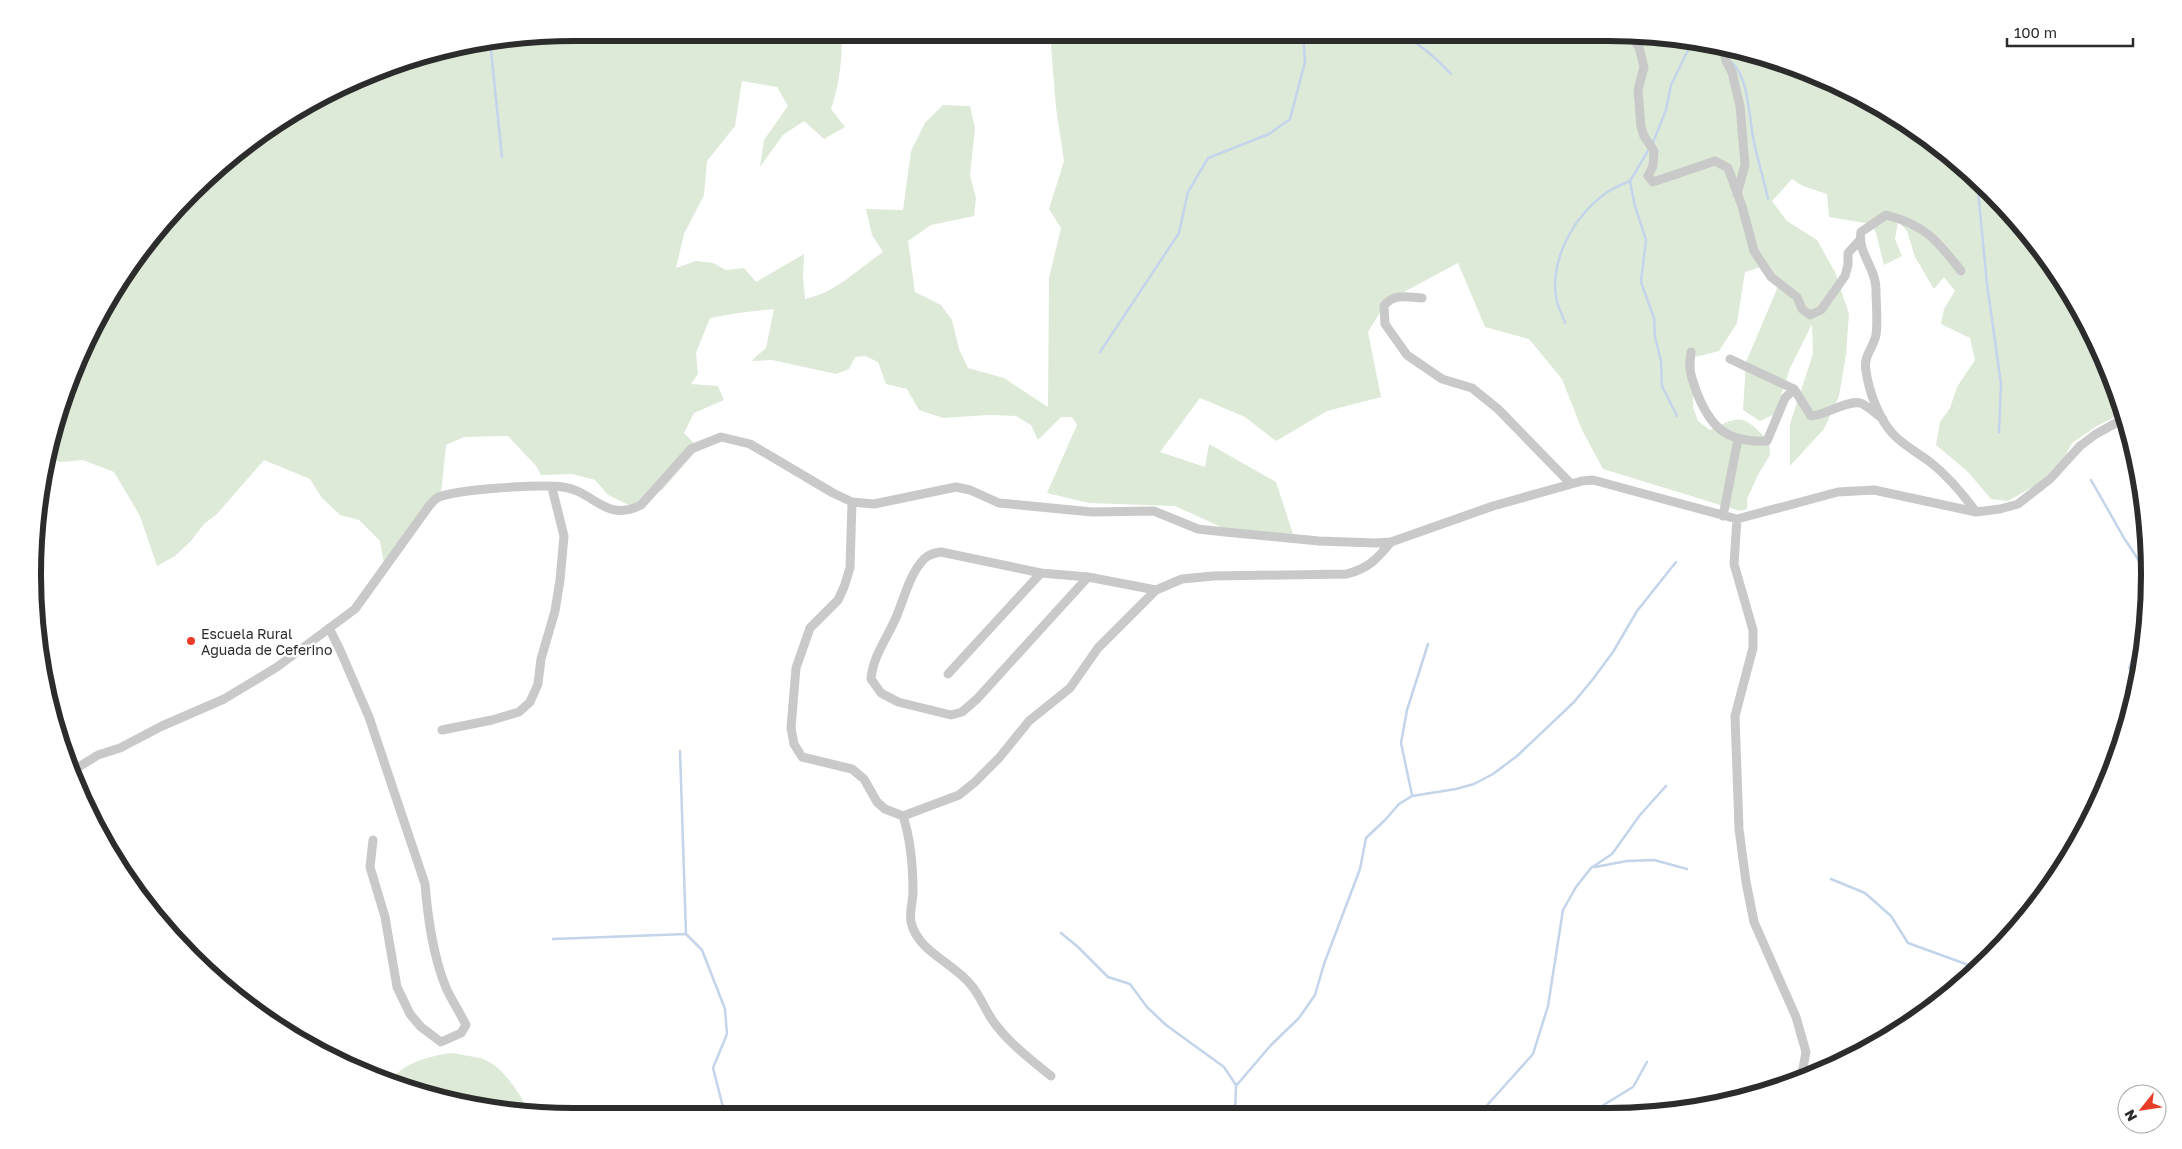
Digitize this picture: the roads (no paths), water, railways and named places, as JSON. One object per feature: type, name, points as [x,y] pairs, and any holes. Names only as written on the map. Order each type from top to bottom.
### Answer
[{"type":"street","points":[[1635,42],[1639,47],[1644,67],[1638,90],[1641,127],[1644,136],[1654,150],[1653,166],[1648,176],[1653,182],[1715,161],[1728,168],[1754,251],[1771,277],[1797,298],[1802,309],[1810,315],[1821,310],[1845,276],[1848,265],[1848,253],[1859,241],[1861,232],[1886,215],[1916,225],[1935,240],[1960,271]]},
{"type":"street","points":[[1725,54],[1732,72],[1740,106],[1741,138],[1745,166],[1737,194]]},
{"type":"street","points":[[1859,241],[1873,270],[1876,287],[1876,335],[1866,355],[1865,370],[1883,419],[1894,435],[1932,463],[1961,491],[1976,512]]},
{"type":"street","points":[[1422,298],[1404,296],[1389,300],[1384,306],[1385,324],[1407,355],[1442,380],[1472,388],[1498,410],[1571,484]]},
{"type":"street","points":[[1691,352],[1688,370],[1706,414],[1717,428],[1738,438],[1753,442],[1767,441],[1785,398],[1794,389]]},
{"type":"street","points":[[1730,359],[1794,389],[1811,416],[1820,415],[1850,404],[1861,403],[1883,419]]},
{"type":"street","points":[[78,767],[98,755],[120,748],[162,726],[224,699],[277,667],[356,609],[428,506],[437,498],[494,489],[535,486],[563,487],[579,492],[617,512],[630,511],[641,505],[691,449],[721,437],[750,444],[833,493],[852,502],[874,504],[956,487],[970,490],[999,503],[1092,512],[1154,511],[1198,529],[1319,541],[1375,543],[1391,542],[1493,506],[1571,484],[1593,480],[1607,482],[1736,519],[1838,492],[1874,490],[1976,512],[2000,509],[2018,504],[2050,479],[2080,446],[2096,434],[2118,422]]},
{"type":"street","points":[[1723,516],[1738,438]]},
{"type":"street","points":[[442,730],[492,720],[519,712],[530,702],[538,684],[541,659],[555,611],[560,580],[564,536],[552,488]]},
{"type":"street","points":[[852,502],[850,568],[838,600],[810,628],[806,638],[796,668],[791,728],[794,744],[802,757],[852,769],[864,779],[877,802],[885,809],[903,816],[960,794],[975,782],[999,758],[1029,720],[1070,688],[1098,648],[1156,590],[1182,579],[1213,576],[1347,574],[1362,570],[1371,564],[1391,542]]},
{"type":"street","points":[[1736,519],[1734,564],[1754,630],[1753,648],[1735,716],[1740,838],[1754,922],[1796,1016],[1806,1052],[1803,1070]]},
{"type":"street","points":[[1088,577],[977,700],[962,712],[950,715],[898,702],[881,693],[874,684],[872,673],[880,649],[894,623],[910,581],[927,556],[932,553],[941,552],[1041,573],[1088,577],[1156,590]]},
{"type":"street","points":[[948,674],[1041,573]]},
{"type":"street","points":[[329,628],[369,717],[425,884],[427,913],[442,972],[448,991],[466,1025],[461,1033],[441,1042],[421,1027],[410,1014],[397,987],[385,918],[370,866],[373,840]]},
{"type":"street","points":[[903,816],[908,832],[911,855],[911,921],[916,936],[927,948],[952,966],[972,985],[991,1019],[1022,1052],[1051,1076]]},
{"type":"water","points":[[2135,652],[2131,674],[2128,668]]},
{"type":"waterway","points":[[1100,352],[1179,233],[1188,192],[1208,158],[1269,134],[1290,119],[1305,62],[1304,41]]},
{"type":"waterway","points":[[1412,41],[1428,52],[1451,74]]},
{"type":"waterway","points":[[491,48],[502,157]]},
{"type":"waterway","points":[[1652,145],[1666,110],[1671,85],[1689,48]]},
{"type":"waterway","points":[[1717,52],[1723,56]]},
{"type":"waterway","points":[[1730,61],[1736,67],[1745,87],[1754,142],[1768,199]]},
{"type":"waterway","points":[[1649,149],[1630,181],[1635,206],[1646,240],[1641,282],[1654,318],[1655,337],[1661,361],[1662,386],[1677,416]]},
{"type":"waterway","points":[[1565,323],[1557,302],[1555,286],[1556,271],[1566,241],[1574,227],[1594,203],[1609,191],[1630,181]]},
{"type":"waterway","points":[[1978,191],[1987,284],[2001,384],[1999,432]]},
{"type":"waterway","points":[[2091,480],[2141,563]]},
{"type":"waterway","points":[[1235,1108],[1236,1086],[1271,1045],[1299,1018],[1315,995],[1324,964],[1360,869],[1366,838],[1399,804],[1412,796],[1474,784],[1493,774],[1517,756],[1574,702],[1593,679],[1613,652],[1637,611],[1676,562]]},
{"type":"waterway","points":[[1412,795],[1401,743],[1407,710],[1428,644]]},
{"type":"waterway","points":[[680,751],[686,934]]},
{"type":"waterway","points":[[1485,1108],[1533,1054],[1548,1006],[1563,910],[1576,887],[1591,868],[1612,854],[1640,815],[1666,786]]},
{"type":"waterway","points":[[1595,867],[1627,861],[1654,860],[1687,869]]},
{"type":"waterway","points":[[1831,879],[1865,893],[1891,916],[1908,943],[1970,965]]},
{"type":"waterway","points":[[1061,933],[1108,977],[1130,984],[1147,1007],[1166,1025],[1224,1067],[1236,1085]]},
{"type":"waterway","points":[[553,939],[686,934],[702,950],[725,1009],[727,1034],[713,1068],[723,1108]]},
{"type":"waterway","points":[[1599,1108],[1633,1087],[1647,1062]]},
{"type":"place","name":"Escuela Rural Aguada de Ceferino","points":[[191,641]]}]
